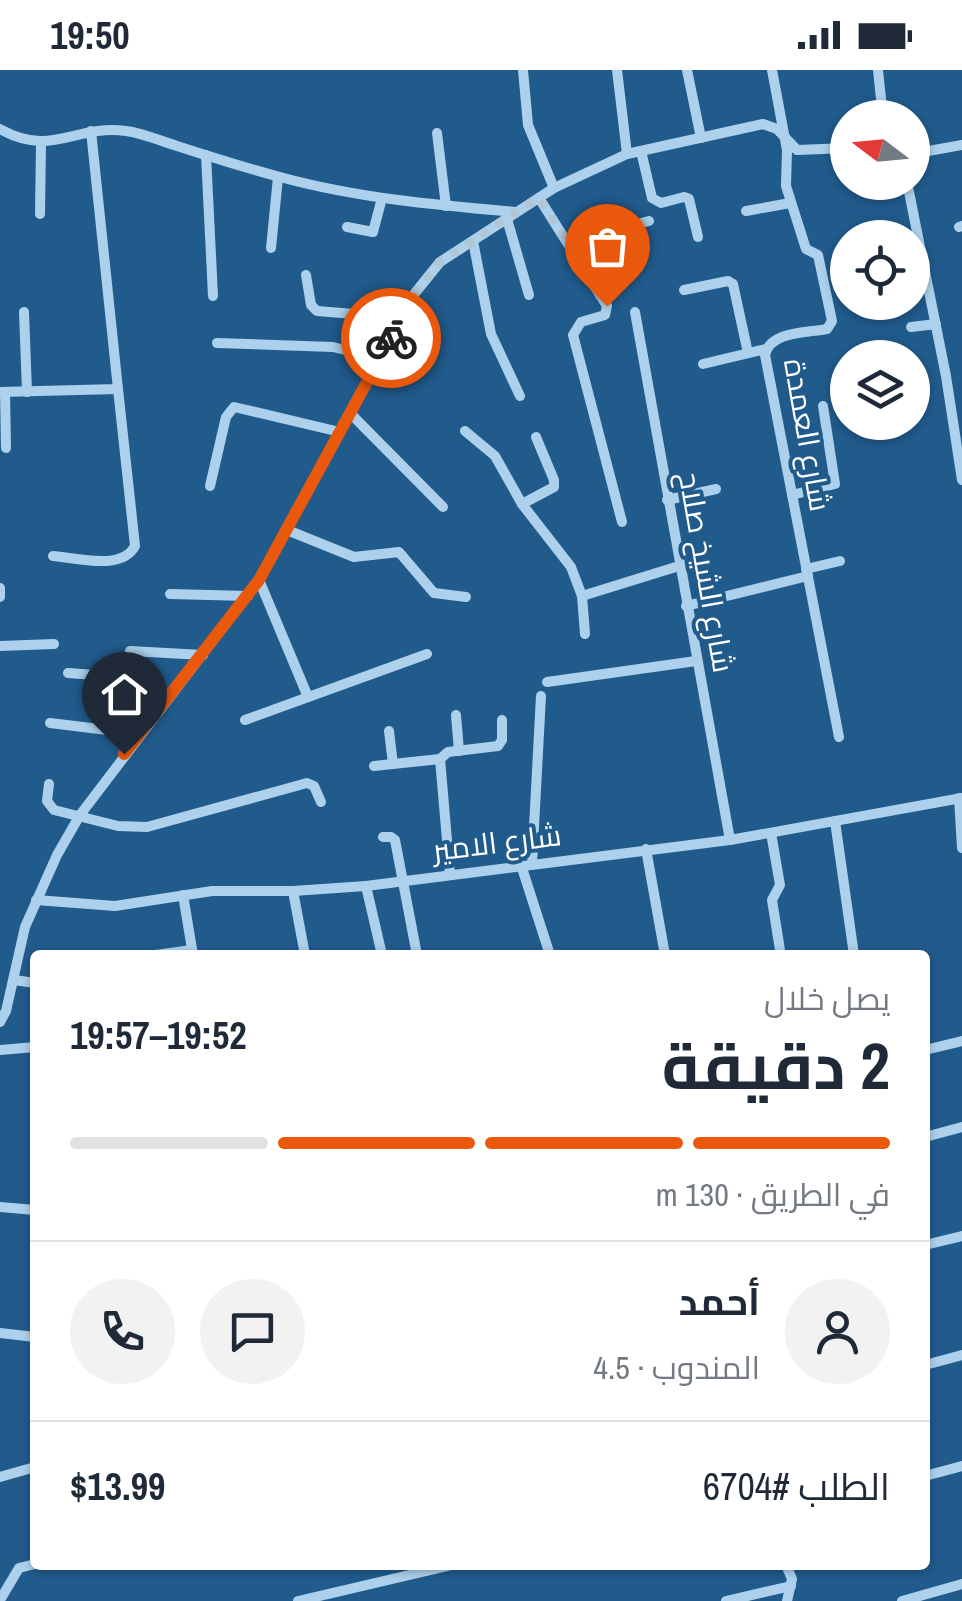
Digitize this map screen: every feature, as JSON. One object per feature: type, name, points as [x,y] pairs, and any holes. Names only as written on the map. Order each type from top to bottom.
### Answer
[{"type":"street","points":[[523,70],[528,125],[554,188]]},
{"type":"street","points":[[617,70],[627,154]]},
{"type":"street","points":[[687,70],[701,138]]},
{"type":"street","name":"شارع العمدة","points":[[772,70],[785,140],[790,203],[805,247],[818,255],[832,323],[827,329],[775,339],[766,350],[839,737]]},
{"type":"street","points":[[878,70],[881,100]]},
{"type":"street","points":[[0,1022],[25,927],[80,816],[259,580],[415,293],[440,262],[554,188],[627,154],[762,124],[777,128],[785,140],[804,152],[830,150]]},
{"type":"street","points":[[0,129],[25,141],[41,143],[92,132],[142,134],[278,177],[382,198],[512,215]]},
{"type":"street","points":[[53,556],[121,560],[136,546],[92,132]]},
{"type":"street","points":[[437,132],[446,206]]},
{"type":"street","points":[[40,214],[41,143]]},
{"type":"street","points":[[930,151],[962,145]]},
{"type":"street","points":[[641,151],[652,198],[661,202],[689,199],[698,237]]},
{"type":"street","points":[[206,155],[213,296]]},
{"type":"street","points":[[271,248],[278,177]]},
{"type":"street","points":[[348,227],[373,232],[382,198]]},
{"type":"street","points":[[539,198],[608,311],[581,322],[574,335],[622,522]]},
{"type":"street","points":[[910,200],[936,324],[962,480]]},
{"type":"street","points":[[746,212],[790,203]]},
{"type":"street","points":[[512,215],[530,295]]},
{"type":"street","points":[[567,242],[649,220]]},
{"type":"street","points":[[474,240],[491,334],[520,396]]},
{"type":"street","points":[[306,275],[311,305],[317,311],[354,314],[382,324],[401,318]]},
{"type":"street","points":[[684,290],[728,281],[733,284],[748,353]]},
{"type":"street","points":[[24,312],[27,392]]},
{"type":"street","name":"شارع الشيخ صلاح","points":[[636,312],[730,840]]},
{"type":"street","points":[[910,327],[936,324]]},
{"type":"street","points":[[217,343],[333,347],[368,356],[382,354]]},
{"type":"street","points":[[703,364],[766,350]]},
{"type":"street","points":[[6,448],[2,392],[118,389]]},
{"type":"street","points":[[792,495],[835,484],[823,406]]},
{"type":"street","points":[[210,486],[226,417],[234,407],[340,432]]},
{"type":"street","points":[[350,413],[443,507]]},
{"type":"street","points":[[465,431],[495,456],[522,504],[571,568],[582,596],[586,634]]},
{"type":"street","points":[[522,504],[554,487],[536,438]]},
{"type":"street","points":[[667,500],[716,489]]},
{"type":"street","points":[[287,530],[354,557],[402,553],[434,593],[466,598]]},
{"type":"street","points":[[686,606],[840,561]]},
{"type":"street","points":[[582,596],[679,566]]},
{"type":"street","points":[[259,580],[308,697]]},
{"type":"street","points":[[0,588],[0,597]]},
{"type":"street","points":[[170,594],[248,596]]},
{"type":"street","points":[[0,646],[54,644]]},
{"type":"street","points":[[130,651],[203,655]]},
{"type":"street","points":[[244,720],[428,654]]},
{"type":"street","points":[[547,682],[696,661]]},
{"type":"street","points":[[68,673],[122,678],[120,732]]},
{"type":"street","points":[[541,696],[526,864],[549,950]]},
{"type":"street","points":[[456,715],[459,751]]},
{"type":"street","points":[[374,766],[440,759],[445,753],[498,746],[502,740],[502,720]]},
{"type":"street","points":[[50,723],[140,734]]},
{"type":"street","points":[[389,731],[393,764]]},
{"type":"street","points":[[440,759],[450,874]]},
{"type":"street","points":[[49,784],[49,806],[118,826],[147,827],[306,783],[314,786],[321,802]]},
{"type":"street","points":[[961,798],[962,848]]},
{"type":"street","name":"شارع الامير","points":[[36,900],[115,906],[238,889],[293,891],[366,886],[730,840],[961,798]]},
{"type":"street","points":[[834,821],[853,950]]},
{"type":"street","points":[[771,833],[780,883],[772,900],[780,950]]},
{"type":"street","points":[[383,838],[394,840],[415,950]]},
{"type":"street","points":[[646,849],[664,950]]},
{"type":"street","points":[[366,886],[381,950]]},
{"type":"street","points":[[293,891],[304,950]]},
{"type":"street","points":[[182,895],[193,950]]},
{"type":"street","points":[[14,980],[30,982]]},
{"type":"street","points":[[930,1049],[962,1042]]},
{"type":"street","points":[[0,1050],[30,1047]]},
{"type":"street","points":[[930,1136],[962,1128]]},
{"type":"street","points":[[0,1207],[30,1210]]},
{"type":"street","points":[[930,1245],[962,1236]]},
{"type":"street","points":[[0,1333],[30,1336]]},
{"type":"street","points":[[930,1364],[962,1355]]},
{"type":"street","points":[[930,1475],[962,1466]]},
{"type":"street","points":[[0,1477],[30,1468]]},
{"type":"street","points":[[0,1600],[19,1568],[30,1565]]},
{"type":"street","points":[[298,1601],[431,1570]]},
{"type":"street","points":[[787,1601],[791,1586],[788,1570]]},
{"type":"street","points":[[902,1601],[962,1584]]},
{"type":"street","points":[[726,1601],[791,1586]]},
{"type":"way so far","points":[[391,338],[415,293],[440,262],[539,198],[607,306]]},
{"type":"route","points":[[124,754],[259,580],[391,338]]}]
